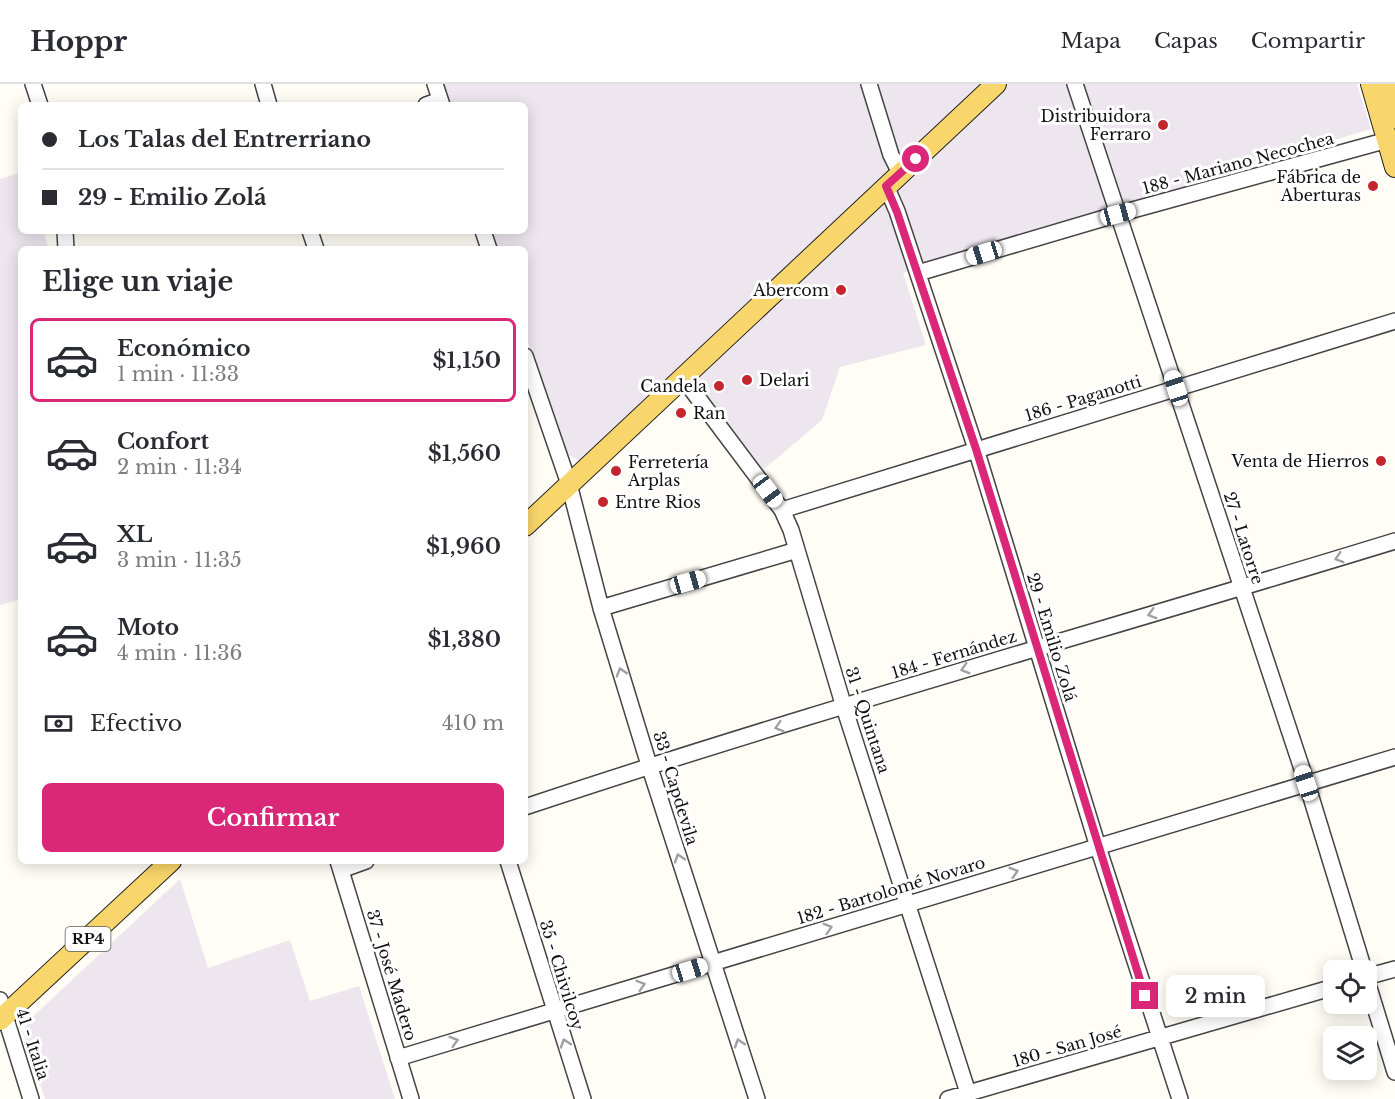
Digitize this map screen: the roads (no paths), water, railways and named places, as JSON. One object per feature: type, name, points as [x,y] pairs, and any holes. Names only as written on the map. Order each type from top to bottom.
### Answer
[{"type":"main road","points":[[528,523],[996,84]]},
{"type":"main road","points":[[1371,84],[1391,140],[1395,167]]},
{"type":"main road","points":[[1385,84],[1395,118]]},
{"type":"main road","name":"RP4","points":[[2,1012],[168,864]]},
{"type":"street","points":[[33,84],[39,102]]},
{"type":"street","points":[[263,84],[268,102]]},
{"type":"street","points":[[435,84],[436,102]]},
{"type":"street","name":"29 - Emilio Zolá","points":[[869,84],[891,155],[897,212],[976,449],[1098,847],[1180,1099]]},
{"type":"street","name":"27 - Latorre","points":[[1074,84],[1306,783],[1361,960]]},
{"type":"street","name":"188 - Mariano Necochea","points":[[918,273],[1118,214],[1391,140]]},
{"type":"street","name":"186 - Paganotti","points":[[782,510],[1395,321]]},
{"type":"street","name":"33 - Capdevila","points":[[528,365],[569,484],[602,608],[757,1099]]},
{"type":"street","name":"31 - Quintana","points":[[683,378],[782,510],[797,550],[844,707],[969,1096]]},
{"type":"street","name":"184 - Fernández","points":[[528,806],[650,765],[1036,647],[1395,541]]},
{"type":"street","points":[[602,608],[797,550]]},
{"type":"street","name":"182 - Bartolomé Novaro","points":[[398,1058],[1395,757]]},
{"type":"street","name":"35 - Chivilcoy","points":[[509,864],[583,1099]]},
{"type":"street","name":"37 - José Madero","points":[[339,865],[411,1099]]},
{"type":"street","points":[[1377,974],[1395,969]]},
{"type":"street","name":"180 - San José","points":[[948,1099],[969,1096],[1323,990]]},
{"type":"street","name":"41 - Italia","points":[[2,1012],[31,1099]]},
{"type":"street","points":[[1377,1013],[1395,1072]]},
{"type":"place","name":"Distribuidora Ferraro","points":[[1163,125]]},
{"type":"place","name":"Fábrica de Aberturas","points":[[1373,186]]},
{"type":"place","name":"Abercom","points":[[841,290]]},
{"type":"place","name":"Delari","points":[[747,380]]},
{"type":"place","name":"Candela","points":[[719,386]]},
{"type":"place","name":"Ran","points":[[681,413]]},
{"type":"place","name":"Venta de Hierros","points":[[1381,461]]},
{"type":"place","name":"Ferretería Arplas","points":[[616,471]]},
{"type":"place","name":"Entre Rios","points":[[603,502]]}]
